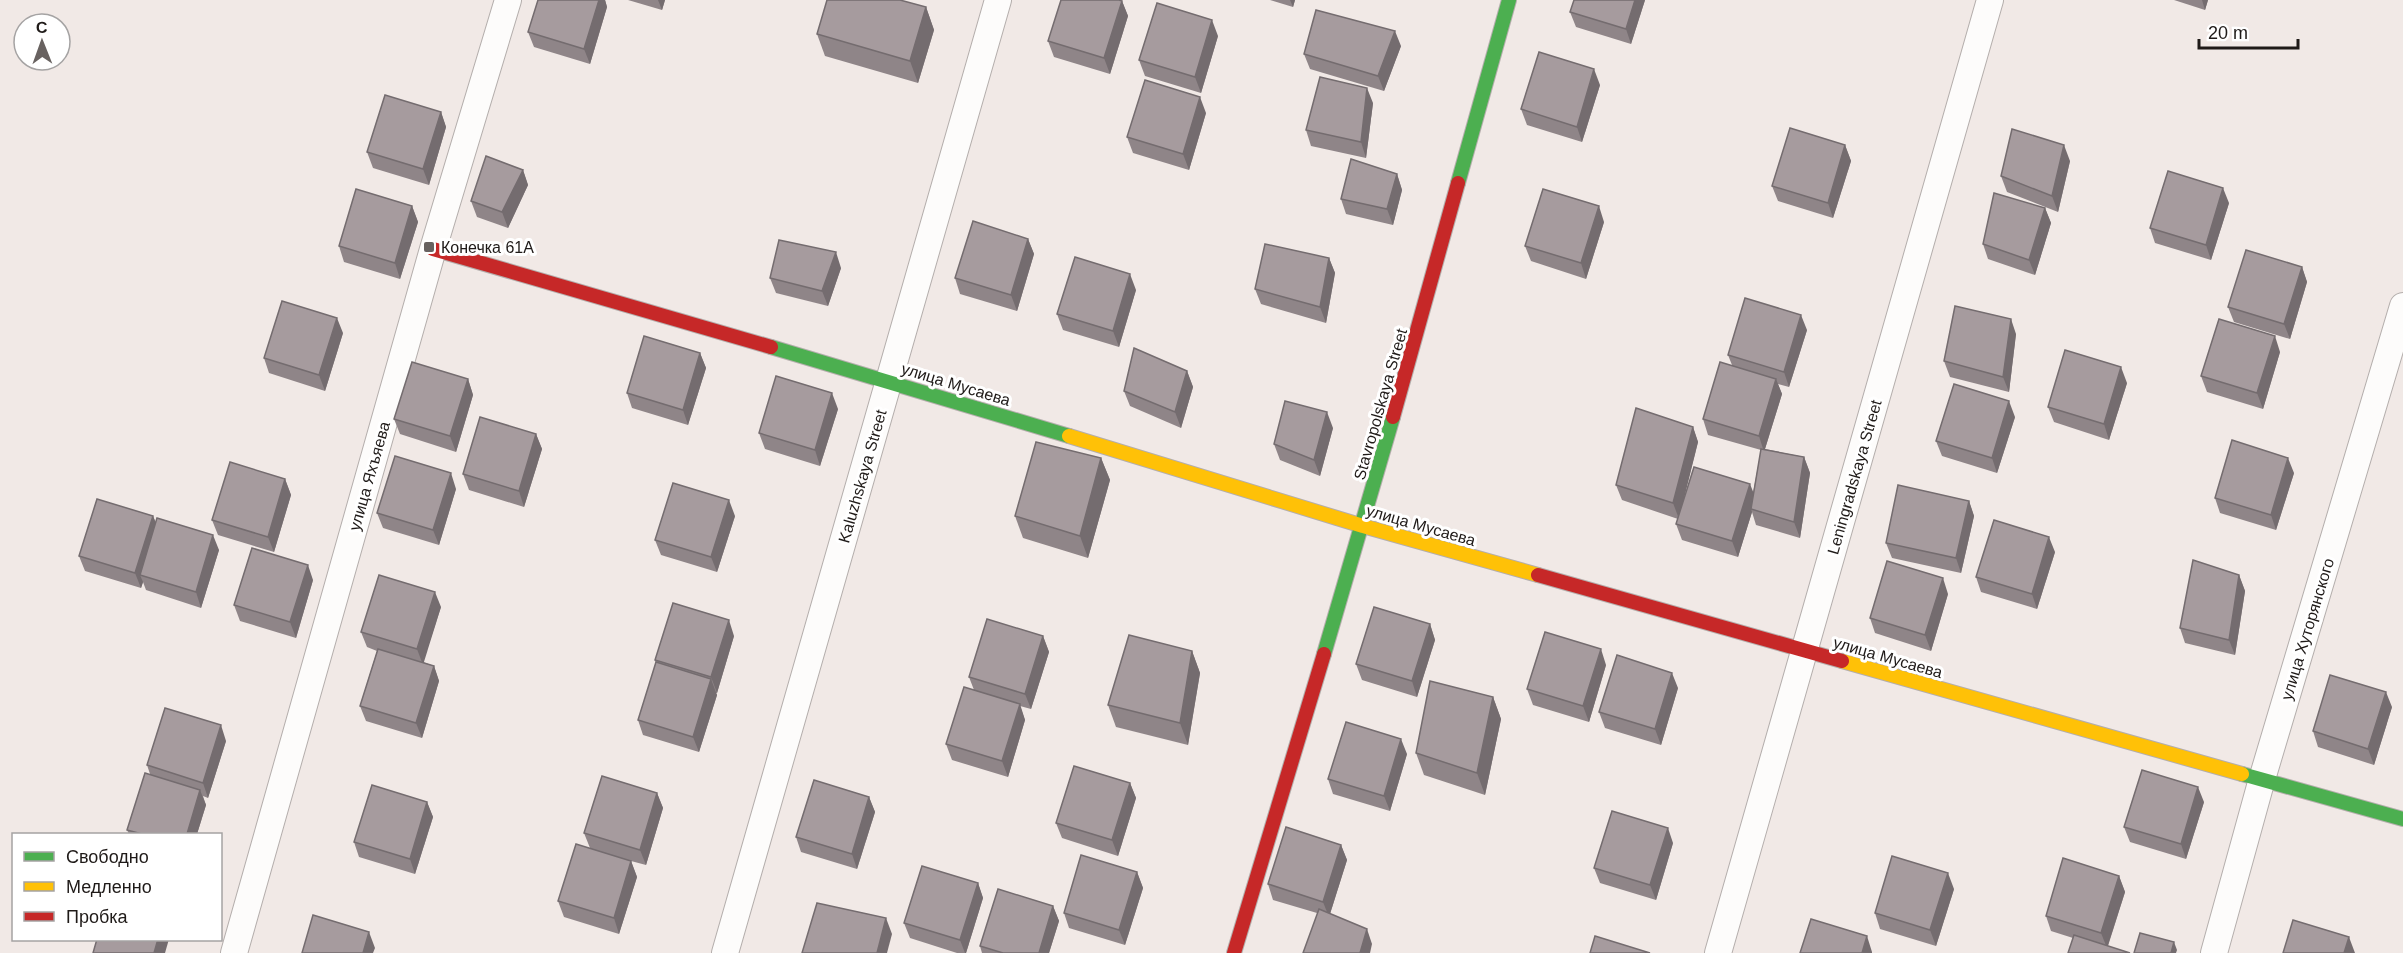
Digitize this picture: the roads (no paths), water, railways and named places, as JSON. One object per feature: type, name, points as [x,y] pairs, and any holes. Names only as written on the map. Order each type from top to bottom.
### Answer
[{"type":"street","name":"улица Яхъяева","points":[[234,953],[433,249],[508,0]]},
{"type":"street","name":"Kaluzhskaya Street","points":[[725,953],[998,0]]},
{"type":"street","name":"Stavropolskaya Street","points":[[1234,953],[1363,526],[1509,0]]},
{"type":"street","name":"Leningradskaya Street","points":[[1718,953],[1990,0]]},
{"type":"street","name":"улица Мусаева","points":[[433,249],[889,381],[1363,526],[2403,819]]},
{"type":"street","name":"улица Хуторянского","points":[[2214,953],[2262,779],[2403,306]]},
{"type":"place","name":"Конечка 61А","points":[[429,247]]}]
